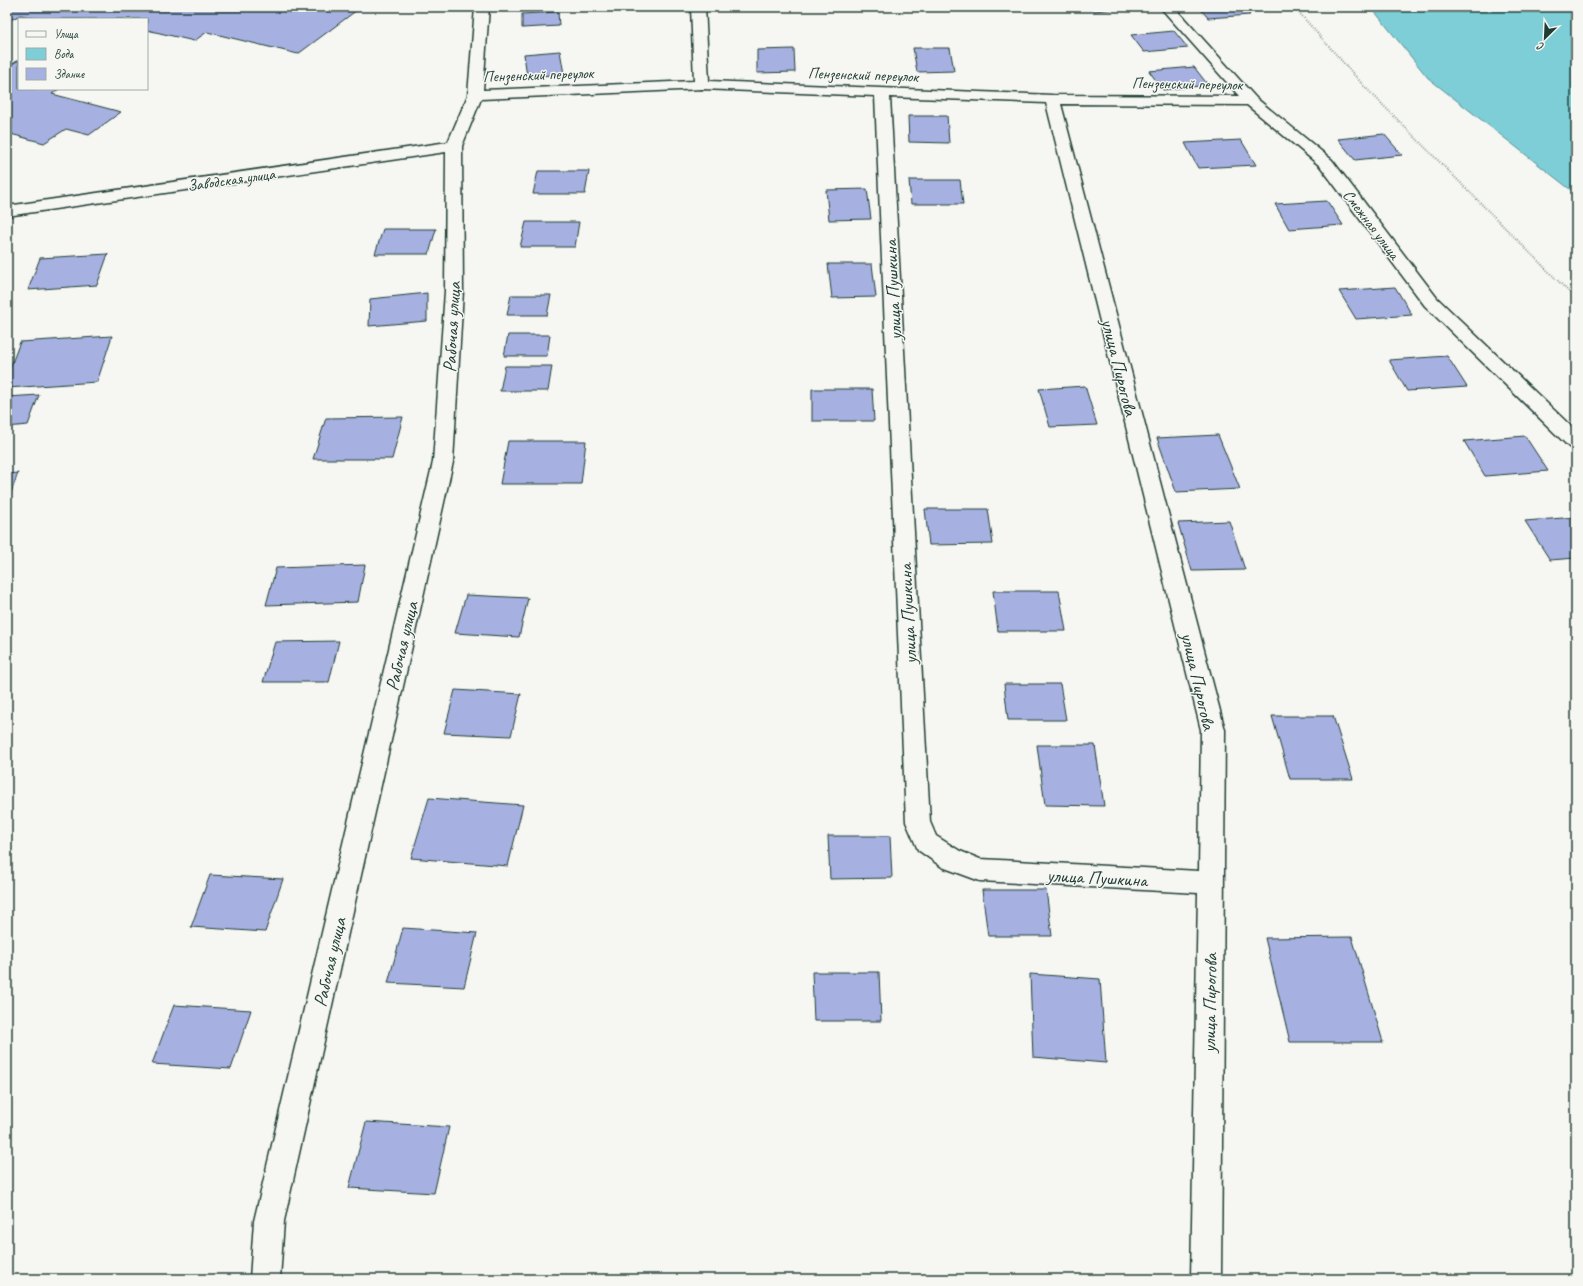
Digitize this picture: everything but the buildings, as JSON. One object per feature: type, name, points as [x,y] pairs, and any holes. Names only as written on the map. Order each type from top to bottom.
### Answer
[{"type":"street","name":"Рабочая улица","points":[[265,1279],[270,1221],[444,462],[454,291],[454,146],[475,95],[482,7]]},
{"type":"street","points":[[698,7],[702,85]]},
{"type":"street","name":"Смежная улица","points":[[1168,7],[1251,101],[1326,163],[1431,302],[1576,442]]},
{"type":"street","name":"Пензенский переулок","points":[[475,95],[702,85],[1052,99],[1251,101]]},
{"type":"street","name":"улица Пушкина","points":[[882,92],[918,822],[928,843],[951,859],[980,870],[1211,883]]},
{"type":"street","name":"улица Пирогова","points":[[1052,99],[1213,730],[1206,1279]]},
{"type":"street","name":"Заводская улица","points":[[8,214],[454,146]]},
{"type":"path","points":[[1294,7],[1364,86],[1576,299]]},
{"type":"water","points":[[1371,7],[1576,7],[1576,194],[1428,78]]}]
